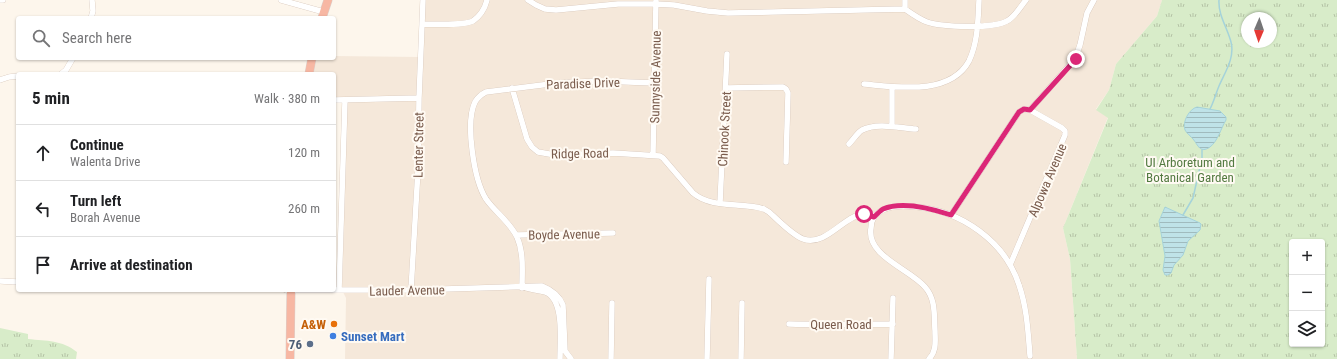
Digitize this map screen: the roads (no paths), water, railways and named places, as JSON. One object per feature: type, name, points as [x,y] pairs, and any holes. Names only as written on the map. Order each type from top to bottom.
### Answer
[{"type":"highway","points":[[323,15],[328,0]]},
{"type":"highway","points":[[309,72],[312,60]]},
{"type":"highway","points":[[290,359],[291,292]]},
{"type":"street","points":[[92,0],[93,11],[92,16]]},
{"type":"street","points":[[281,0],[323,15]]},
{"type":"street","name":"Lenter Street","points":[[411,290],[418,170],[423,0]]},
{"type":"street","points":[[422,24],[462,24],[472,21],[482,12],[487,0]]},
{"type":"street","points":[[528,0],[540,7],[556,10],[656,2],[728,13],[905,9],[926,22],[978,26],[998,25],[1008,21],[1026,0]]},
{"type":"street","points":[[905,0],[905,9]]},
{"type":"street","points":[[864,84],[892,87],[929,86],[948,81],[957,75],[969,60],[973,50],[978,26],[979,0]]},
{"type":"street","points":[[951,215],[1019,112],[1024,109],[1030,110],[1076,59],[1087,13],[1094,0]]},
{"type":"street","name":"Sunnyside Avenue","points":[[653,155],[656,2]]},
{"type":"street","name":"Chinook Street","points":[[720,203],[727,54]]},
{"type":"street","points":[[64,72],[72,60]]},
{"type":"street","points":[[0,80],[16,76]]},
{"type":"street","name":"Paradise Drive","points":[[512,88],[558,83],[601,81],[655,83]]},
{"type":"street","points":[[726,88],[783,87],[786,89],[788,93],[786,162]]},
{"type":"street","points":[[892,87],[892,126]]},
{"type":"street","points":[[512,88],[486,92],[481,94],[476,100],[473,109],[471,142],[475,169],[481,189],[496,212],[511,227],[520,243],[523,260],[522,288]]},
{"type":"street","name":"Ridge Road","points":[[512,88],[527,139],[532,147],[538,152],[555,155],[613,153],[660,156],[664,158],[698,197],[704,200],[720,203],[764,209],[798,236],[809,240],[819,239],[860,215],[874,217]]},
{"type":"street","points":[[336,100],[419,98]]},
{"type":"street","points":[[339,290],[345,100]]},
{"type":"street","name":"Alpowa Avenue","points":[[1010,265],[1065,135],[1065,131],[1062,128],[1030,110]]},
{"type":"street","points":[[849,144],[862,130],[873,127],[892,126],[916,129]]},
{"type":"street","points":[[930,358],[934,353],[935,344],[932,299],[926,287],[880,253],[872,242],[870,232],[874,217],[882,210],[899,206],[928,208],[961,219],[988,239],[1010,265],[1019,284],[1025,308],[1030,356]]},
{"type":"street","name":"Boyde Avenue","points":[[516,235],[613,233]]},
{"type":"street","points":[[707,359],[709,279]]},
{"type":"street","points":[[0,281],[16,282]]},
{"type":"street","name":"Lauder Avenue","points":[[339,290],[522,288],[542,286],[549,288],[560,299],[564,313],[565,351],[571,359]]},
{"type":"street","name":"Lauder Avenue","points":[[522,288],[546,292],[554,298],[558,307],[560,359]]},
{"type":"street","points":[[891,359],[893,298]]},
{"type":"street","points":[[611,359],[612,303]]},
{"type":"street","points":[[741,359],[742,303]]},
{"type":"street","name":"Queen Road","points":[[789,324],[892,324]]},
{"type":"water","points":[[1197,107],[1220,111],[1226,117],[1226,120],[1213,144],[1204,150],[1198,146],[1184,127],[1185,120],[1189,113]]},
{"type":"water","points":[[1165,207],[1201,224],[1200,230],[1188,241],[1183,255],[1168,275],[1165,275],[1163,270],[1165,256],[1159,221]]},
{"type":"waterway","points":[[1210,109],[1229,65],[1232,54],[1231,42],[1221,16],[1219,0]]},
{"type":"waterway","points":[[1183,215],[1193,198],[1202,158],[1202,150]]},
{"type":"place","name":"A&W","points":[[334,324]]},
{"type":"place","name":"Sunset Mart","points":[[333,336]]},
{"type":"place","name":"76","points":[[310,344]]},
{"type":"park label","name":"UI Arboretum and Botanical Garden","points":[[1190,170]]}]
